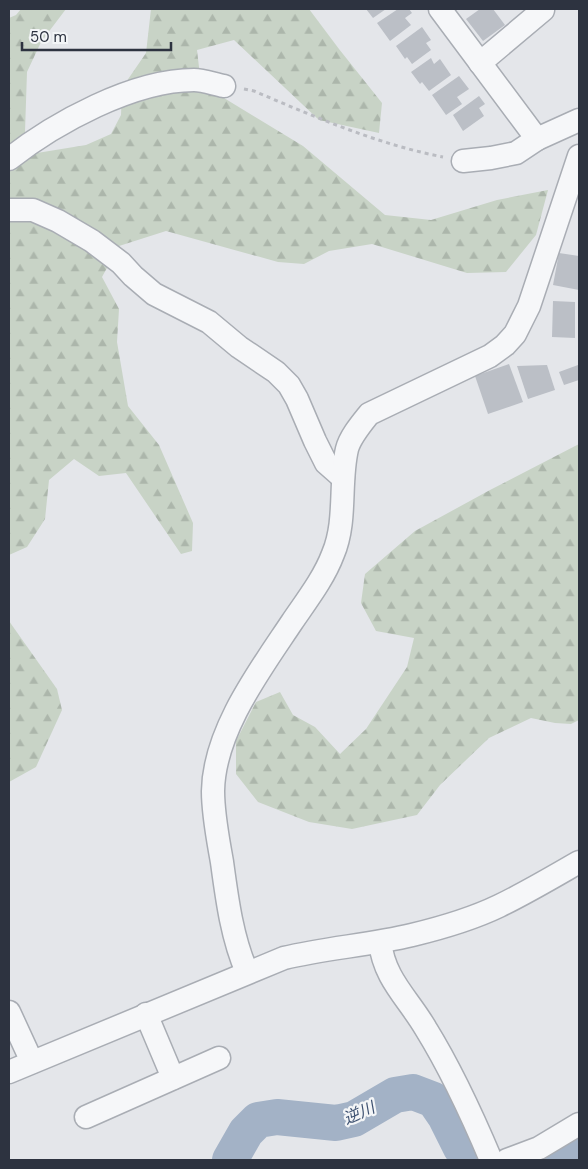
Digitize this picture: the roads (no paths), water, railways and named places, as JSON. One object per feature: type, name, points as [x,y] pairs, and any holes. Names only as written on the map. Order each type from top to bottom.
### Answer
[{"type":"street","points":[[440,9],[537,139]]},
{"type":"street","points":[[480,62],[543,10]]},
{"type":"street","points":[[9,159],[33,140],[84,112],[133,91],[164,82],[195,80],[224,86]]},
{"type":"street","points":[[463,161],[516,153],[537,139],[579,120]]},
{"type":"street","points":[[247,972],[238,952],[231,919],[214,814],[213,789],[221,746],[238,708],[270,655],[326,571],[334,552],[340,526],[347,448],[358,428],[369,414],[490,356],[505,345],[515,334],[529,306],[579,156]]},
{"type":"street","points":[[9,210],[32,210],[58,221],[92,241],[121,263],[154,294],[209,322],[239,347],[276,372],[293,392],[326,463],[343,478]]},
{"type":"street","points":[[9,1072],[284,958],[316,950],[380,942],[432,930],[460,921],[499,906],[579,862]]},
{"type":"street","points":[[380,942],[381,956],[387,972],[431,1036],[468,1108],[491,1160]]},
{"type":"street","points":[[9,1012],[32,1062]]},
{"type":"street","points":[[146,1014],[172,1078]]},
{"type":"street","points":[[86,1117],[219,1058]]},
{"type":"street","points":[[507,1160],[539,1148],[579,1124]]},
{"type":"waterway","name":"逆川","points":[[230,1160],[246,1132],[258,1120],[277,1117],[336,1123],[354,1119],[395,1095],[413,1092],[434,1100],[445,1116],[461,1148],[474,1159]]},
{"type":"waterway","name":"逆川","points":[[540,1160],[579,1138]]}]
